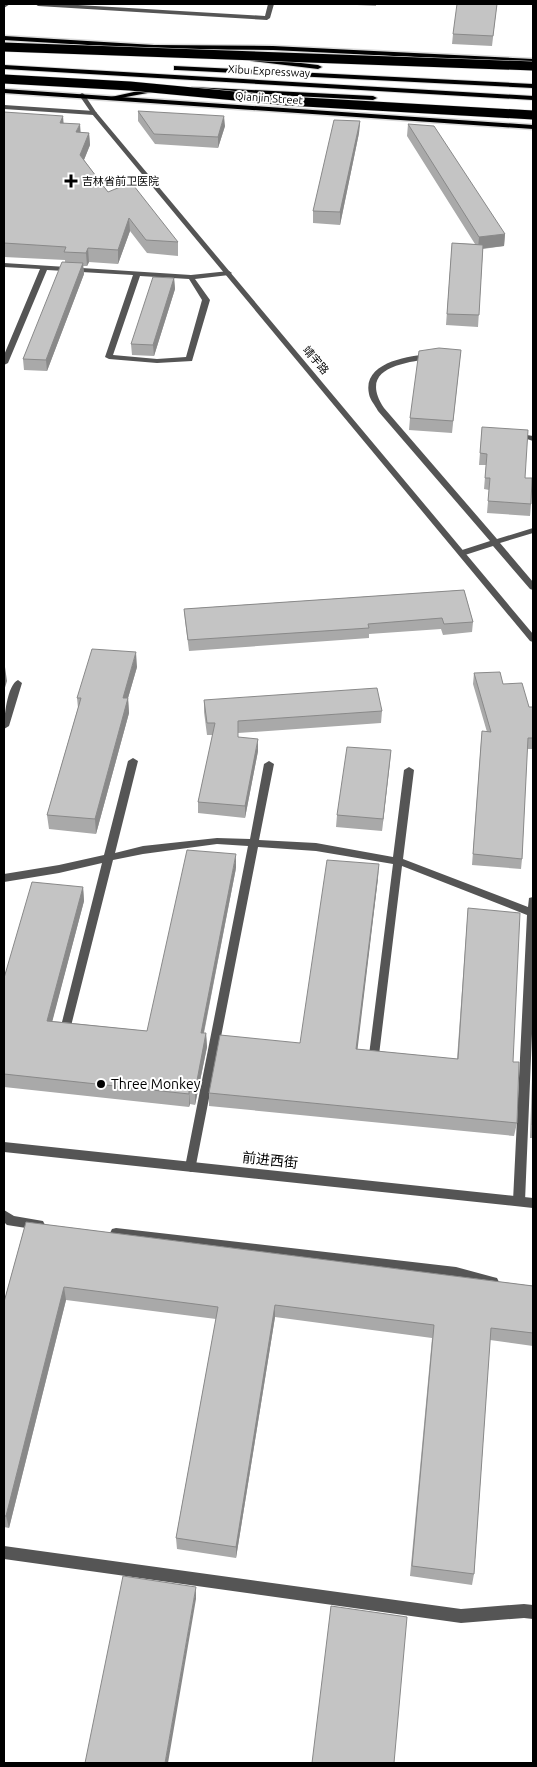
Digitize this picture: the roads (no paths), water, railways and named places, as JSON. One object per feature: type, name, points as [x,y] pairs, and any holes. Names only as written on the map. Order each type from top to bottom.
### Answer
[{"type":"highway","points":[[4,47],[168,54],[358,57],[533,66]]},
{"type":"highway","points":[[154,47],[322,67],[533,79]]},
{"type":"highway","points":[[4,58],[122,65]]},
{"type":"highway","name":"Xibu Expressway","points":[[4,67],[533,98]]},
{"type":"highway","name":"Xibu Expressway","points":[[172,67],[533,86]]},
{"type":"highway","points":[[4,79],[130,86],[287,100],[533,115]]},
{"type":"highway","points":[[115,97],[164,88],[533,105]]},
{"type":"main road","points":[[4,38],[154,47],[264,48],[533,61]]},
{"type":"main road","name":"Qianjin Street","points":[[4,91],[115,97],[218,106],[533,127]]},
{"type":"street","points":[[38,4],[267,18],[271,4]]},
{"type":"street","name":"靖宇路","points":[[82,95],[94,112],[533,639]]},
{"type":"street","points":[[4,107],[94,112]]},
{"type":"street","points":[[4,265],[191,277],[229,273]]},
{"type":"street","points":[[4,363],[44,268]]},
{"type":"street","points":[[137,273],[109,357],[157,361],[189,359],[206,300],[191,277]]},
{"type":"street","points":[[441,355],[385,366],[373,378],[372,392],[380,409],[533,587]]},
{"type":"street","points":[[462,553],[533,530]]},
{"type":"street","points":[[4,726],[18,683]]},
{"type":"street","points":[[66,1026],[133,760]]},
{"type":"street","points":[[191,1167],[269,764]]},
{"type":"street","points":[[374,1055],[409,770]]},
{"type":"street","points":[[4,878],[142,850],[217,841],[316,847],[398,861],[533,913]]},
{"type":"street","points":[[520,1201],[533,901]]},
{"type":"street","name":"前进西街","points":[[4,1147],[533,1203]]},
{"type":"street","points":[[4,1215],[11,1221],[50,1226]]},
{"type":"street","points":[[100,1232],[456,1272],[492,1282],[508,1284]]},
{"type":"street","points":[[4,1552],[461,1616],[533,1612]]},
{"type":"place","name":"吉林省前卫医院","points":[[71,181]]},
{"type":"place","name":"Three Monkey","points":[[101,1084]]}]
